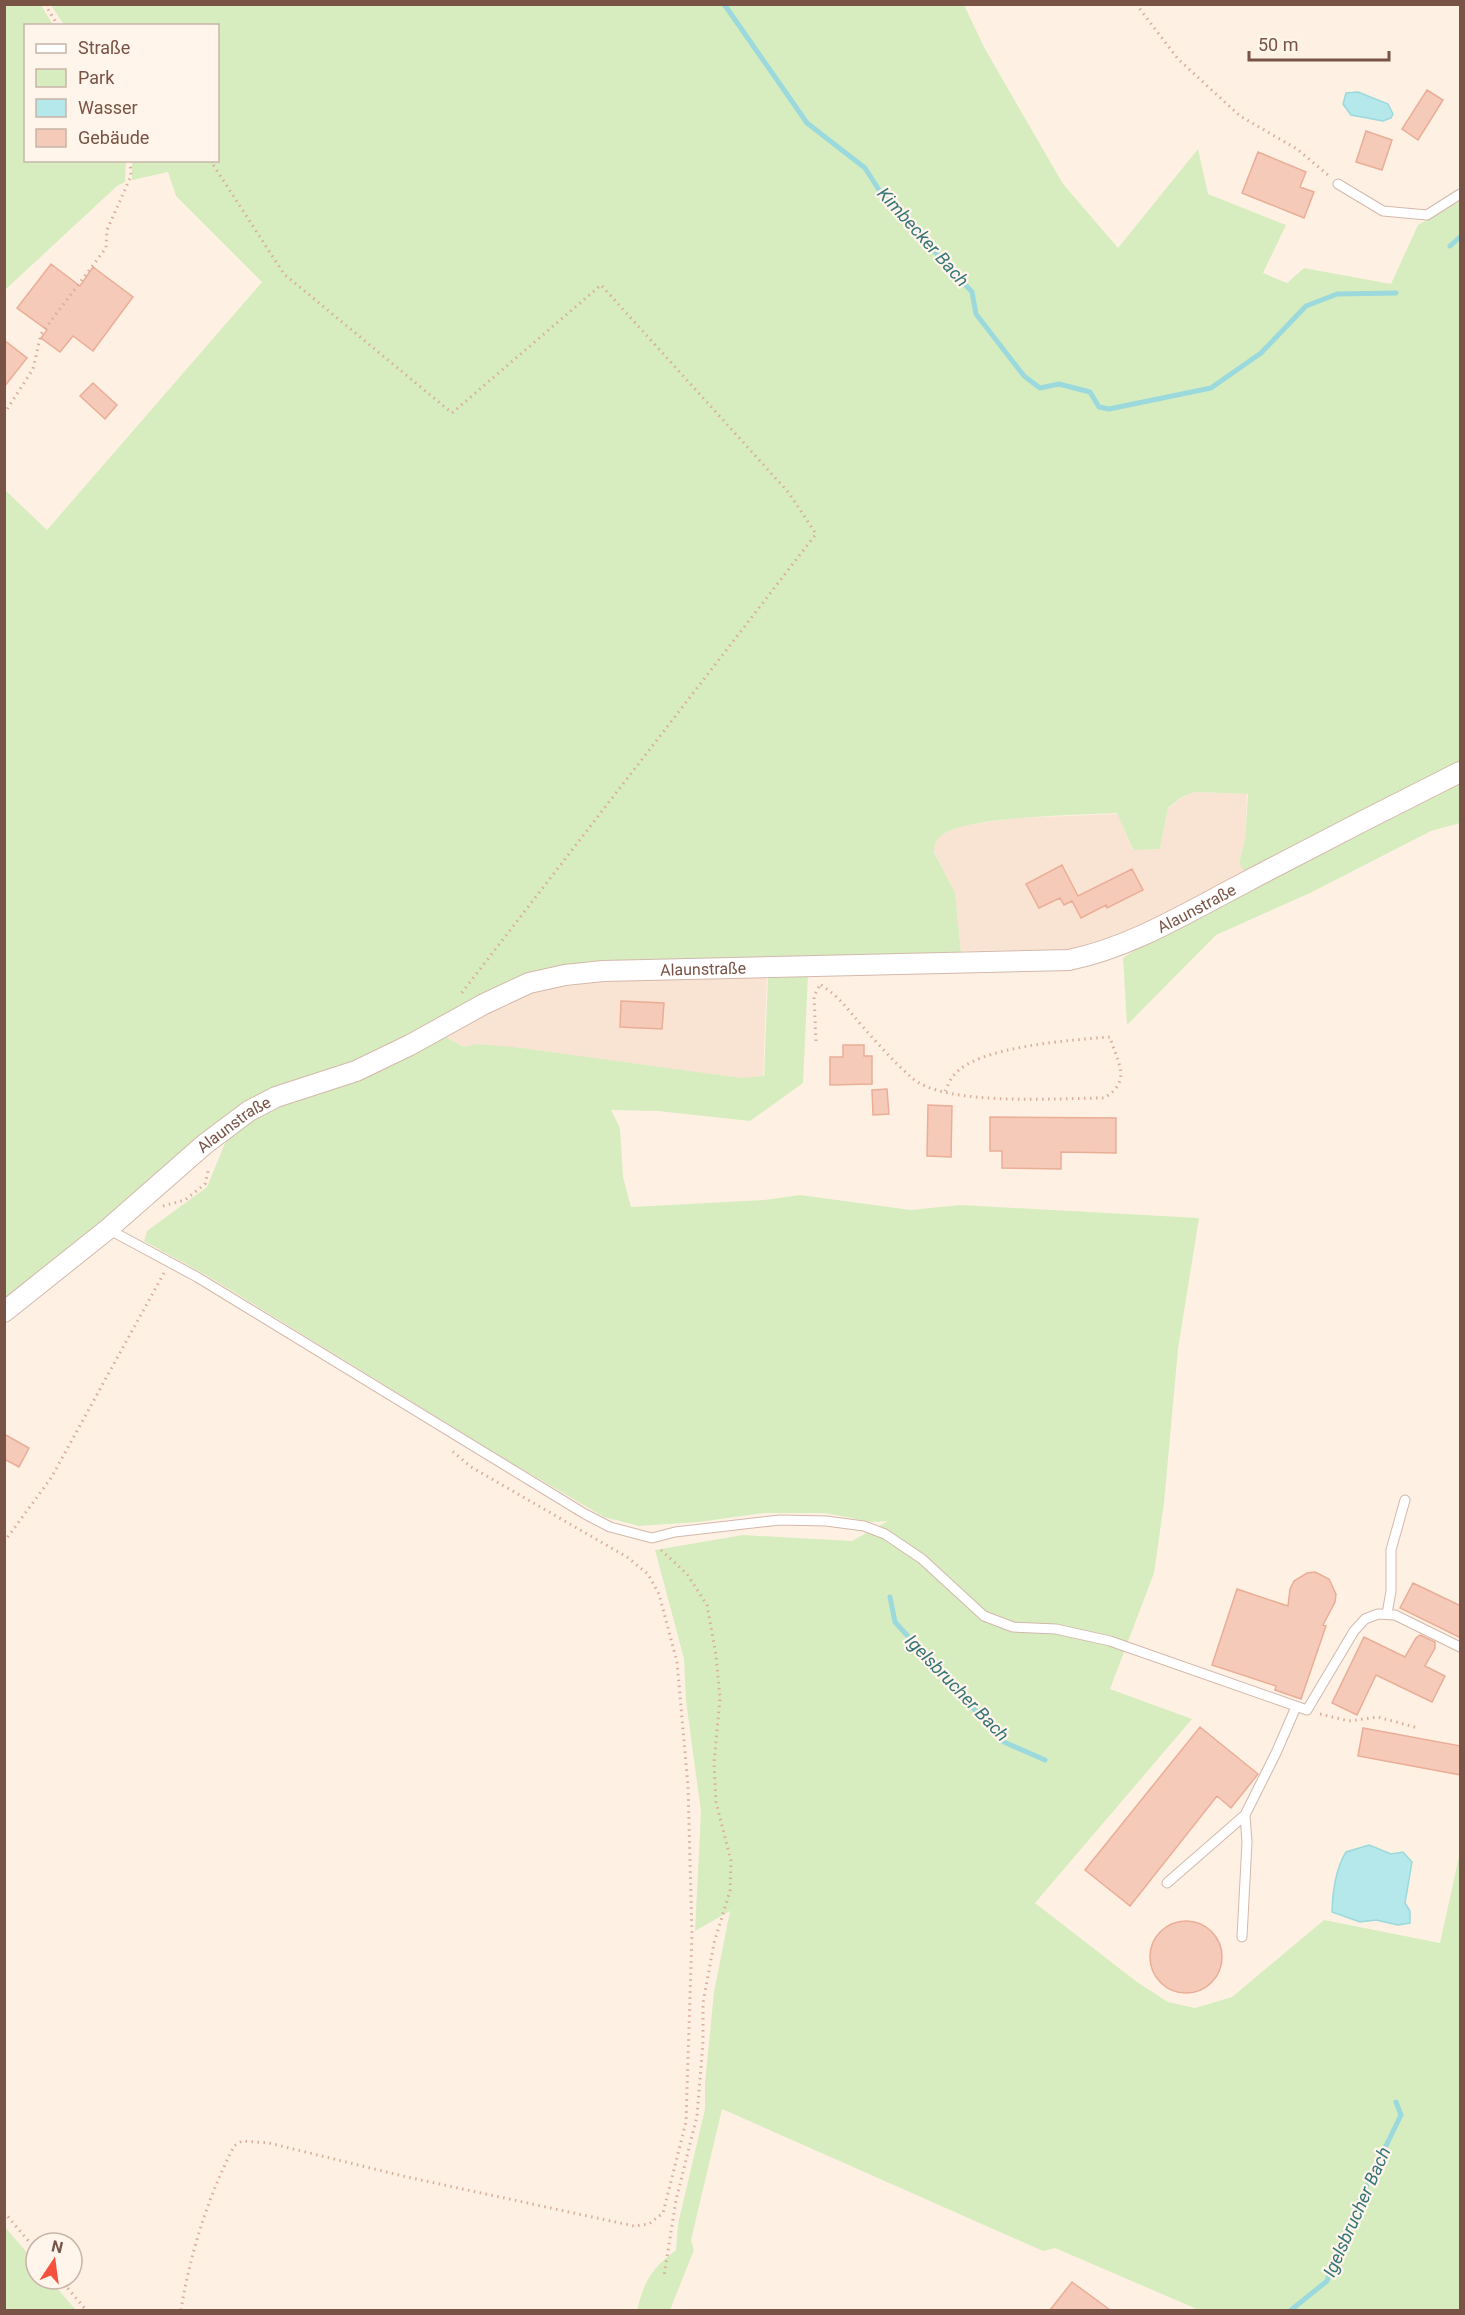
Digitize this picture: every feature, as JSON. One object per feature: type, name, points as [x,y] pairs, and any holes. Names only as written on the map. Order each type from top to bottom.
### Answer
[{"type":"street","name":"Alaunstraße","points":[[4,1312],[108,1229],[205,1144],[249,1111],[276,1097],[356,1071],[529,983],[565,975],[603,971],[817,976],[1069,960],[1094,955],[1155,930],[1366,819],[1461,772]]},
{"type":"lane","points":[[1338,184],[1383,211],[1428,215],[1461,194]]},
{"type":"lane","points":[[108,1229],[197,1277],[585,1514],[610,1527],[652,1538],[675,1532],[780,1520],[826,1521],[864,1527],[885,1534],[921,1559],[984,1616],[1013,1627],[1056,1629],[1110,1641],[1307,1710],[1354,1631],[1365,1618],[1378,1614],[1395,1615],[1461,1647]]},
{"type":"lane","points":[[1387,1614],[1391,1591],[1391,1551],[1404,1500]]},
{"type":"lane","points":[[1167,1883],[1245,1815],[1276,1754],[1296,1707]]},
{"type":"lane","points":[[1242,1937],[1247,1842],[1245,1815]]},
{"type":"path","points":[[45,4],[57,24]]},
{"type":"path","points":[[1136,4],[1178,59],[1240,116],[1297,149],[1338,184]]},
{"type":"path","points":[[4,414],[33,369],[40,334],[106,248],[107,230],[131,176],[129,162]]},
{"type":"path","points":[[211,162],[284,274],[452,413],[601,285],[789,493],[816,534],[456,1000]]},
{"type":"path","points":[[816,1041],[814,996],[817,976]]},
{"type":"path","points":[[817,976],[920,1086],[971,1097],[1104,1098],[1116,1091],[1121,1080],[1121,1070],[1110,1037],[1073,1040],[1013,1048],[972,1061],[954,1074],[945,1091]]},
{"type":"path","points":[[138,1202],[155,1207],[185,1200],[205,1184],[209,1166]]},
{"type":"path","points":[[4,1542],[44,1488],[168,1266]]},
{"type":"path","points":[[181,2310],[191,2260],[205,2212],[234,2146],[242,2141],[269,2143],[407,2178],[634,2226],[648,2224],[663,2213],[686,2122],[692,1934],[688,1786],[676,1662],[659,1594],[648,1574],[633,1561],[471,1467],[446,1444]]},
{"type":"path","points":[[38,1487],[44,1488]]},
{"type":"path","points":[[652,1538],[665,1555],[687,1574],[707,1605],[717,1655],[720,1698],[714,1763],[716,1802],[731,1861],[730,1891],[714,1944],[703,2003],[704,2042],[696,2116],[676,2200],[664,2276]]},
{"type":"path","points":[[1307,1710],[1349,1721],[1377,1717],[1418,1728]]},
{"type":"path","points":[[4,2212],[24,2236]]},
{"type":"path","points":[[70,2291],[86,2310]]},
{"type":"shaded area","points":[[1195,792],[1247,794],[1245,839],[1239,863],[1247,874],[1094,949],[961,951],[955,894],[934,851],[934,844],[942,834],[961,826],[1016,818],[1118,814],[1132,850],[1160,849],[1168,809],[1183,797]]},
{"type":"shaded area","points":[[767,975],[763,1076],[742,1079],[513,1047],[464,1047],[446,1037],[499,1005],[536,990],[608,981]]},
{"type":"green space","points":[[5,4],[41,5],[52,24],[24,24],[24,162],[126,162],[125,182],[117,186],[5,290]]},
{"type":"green space","points":[[51,5],[964,5],[985,49],[1063,184],[1118,248],[1198,149],[1208,194],[1286,225],[1263,273],[1287,283],[1304,268],[1391,284],[1418,225],[1460,201],[1460,823],[1431,831],[1310,893],[1216,935],[1127,1025],[1123,958],[1247,875],[1239,863],[1245,839],[1248,794],[1195,792],[1182,797],[1168,808],[1160,849],[1133,850],[1117,813],[997,820],[953,829],[938,839],[934,852],[955,893],[961,952],[750,963],[564,969],[406,1041],[334,1071],[291,1083],[5,1305],[4,489],[47,530],[262,282],[176,196],[168,172],[132,180],[132,162],[219,162],[219,24],[63,24]]},
{"type":"green space","points":[[768,975],[808,975],[803,1083],[750,1121],[658,1111],[611,1110],[620,1128],[623,1177],[631,1207],[764,1200],[800,1195],[911,1210],[960,1205],[1199,1218],[1178,1349],[1164,1503],[1154,1573],[1110,1689],[1192,1719],[1035,1903],[1137,1982],[1168,2002],[1195,2008],[1232,1997],[1324,1920],[1440,1943],[1460,1852],[1460,2310],[1199,2310],[1055,2248],[1043,2251],[722,2109],[691,2240],[694,2250],[670,2310],[637,2310],[650,2276],[660,2263],[676,2250],[678,2224],[705,2109],[705,2083],[714,1992],[730,1911],[695,1931],[701,1812],[686,1701],[684,1659],[655,1550],[743,1535],[852,1541],[888,1521],[872,1522],[825,1513],[763,1513],[699,1522],[639,1526],[604,1517],[495,1453],[206,1275],[144,1241],[147,1231],[207,1187],[228,1136],[274,1107],[392,1063],[446,1037],[464,1047],[476,1044],[514,1047],[741,1078],[764,1076]]},
{"type":"green space","points":[[4,2226],[24,2249],[24,2291],[59,2291],[76,2310],[5,2310]]},
{"type":"water","points":[[1358,92],[1388,104],[1393,114],[1391,118],[1383,121],[1351,115],[1343,104],[1346,93]]},
{"type":"water","points":[[1369,1845],[1391,1854],[1403,1852],[1412,1862],[1405,1903],[1410,1911],[1410,1923],[1398,1925],[1376,1920],[1360,1922],[1332,1912],[1335,1881],[1346,1852]]},
{"type":"building","points":[[1427,90],[1443,100],[1418,140],[1402,129]]},
{"type":"building","points":[[1366,131],[1392,140],[1382,170],[1356,162]]},
{"type":"building","points":[[1258,152],[1306,172],[1300,187],[1314,192],[1304,218],[1242,193]]},
{"type":"building","points":[[51,264],[80,286],[93,267],[133,297],[93,351],[73,336],[60,352],[41,338],[47,330],[17,308]]},
{"type":"building","points":[[4,340],[27,358],[4,387]]},
{"type":"building","points":[[93,383],[117,405],[105,419],[80,396]]},
{"type":"building","points":[[1062,865],[1078,896],[1132,869],[1143,890],[1081,918],[1072,901],[1064,905],[1060,898],[1039,908],[1026,884]]},
{"type":"building","points":[[621,1001],[664,1003],[662,1029],[620,1027]]},
{"type":"building","points":[[843,1045],[864,1045],[864,1056],[872,1056],[872,1084],[830,1085],[830,1057],[843,1057]]},
{"type":"building","points":[[887,1089],[889,1114],[873,1115],[872,1090]]},
{"type":"building","points":[[928,1105],[952,1106],[951,1157],[927,1156]]},
{"type":"building","points":[[990,1117],[1116,1118],[1116,1153],[1061,1152],[1061,1169],[1002,1168],[1002,1151],[990,1151]]},
{"type":"building","points":[[4,1434],[29,1448],[19,1467],[4,1459]]},
{"type":"building","points":[[1315,1572],[1329,1579],[1336,1594],[1335,1602],[1323,1625],[1326,1626],[1301,1699],[1275,1690],[1276,1686],[1212,1665],[1237,1589],[1288,1606],[1290,1589],[1294,1581],[1307,1573]]},
{"type":"building","points":[[1413,1583],[1461,1606],[1461,1638],[1400,1608]]},
{"type":"building","points":[[1420,1635],[1435,1642],[1435,1648],[1425,1666],[1445,1676],[1432,1702],[1376,1675],[1357,1715],[1332,1703],[1364,1637],[1405,1657]]},
{"type":"building","points":[[1200,1727],[1258,1774],[1231,1808],[1217,1796],[1130,1906],[1085,1870]]},
{"type":"building","points":[[1363,1728],[1461,1746],[1461,1775],[1358,1756]]},
{"type":"building","points":[[1186,1921],[1206,1927],[1216,1937],[1222,1957],[1216,1977],[1206,1987],[1186,1993],[1166,1987],[1156,1977],[1150,1957],[1156,1937],[1166,1927]]},
{"type":"building","points":[[1072,2282],[1110,2310],[1050,2310]]},
{"type":"waterway","name":"Kimbecker Bach","points":[[724,4],[807,123],[865,168],[881,193],[972,292],[976,314],[1024,376],[1040,388],[1059,384],[1090,392],[1099,407],[1109,409],[1211,388],[1261,353],[1306,306],[1337,294],[1396,293]]},
{"type":"waterway","points":[[1450,246],[1460,237]]},
{"type":"waterway","name":"Igelsbrucher Bach","points":[[890,1597],[895,1622],[1004,1742],[1045,1760]]},
{"type":"waterway","name":"Igelsbrucher Bach","points":[[1291,2310],[1327,2281],[1347,2226],[1401,2115],[1396,2102]]}]
